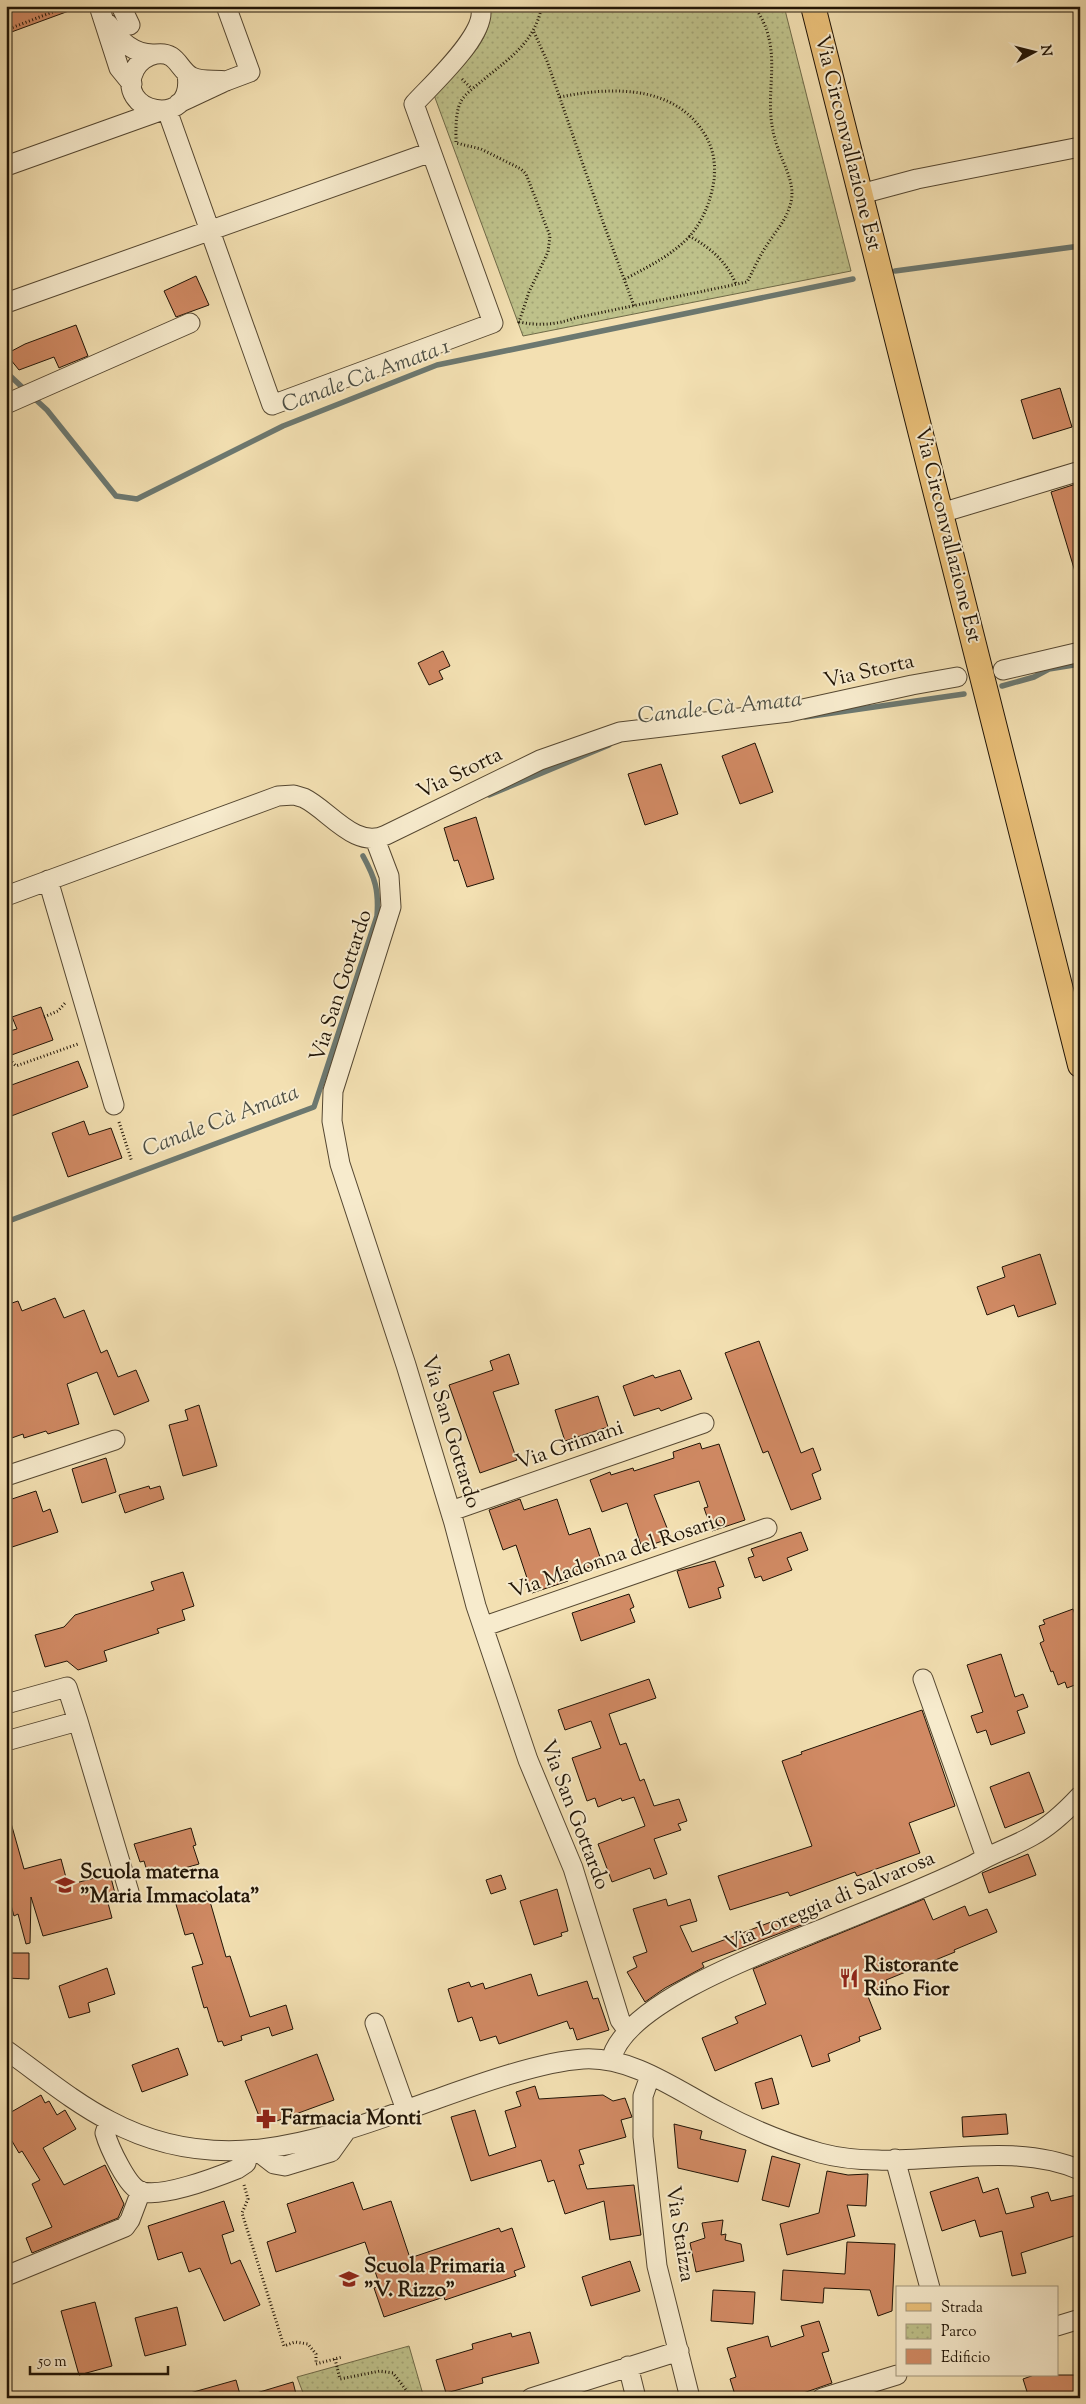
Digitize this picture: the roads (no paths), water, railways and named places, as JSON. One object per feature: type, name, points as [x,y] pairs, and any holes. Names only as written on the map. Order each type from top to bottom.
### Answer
[{"type":"main road","name":"Via Circonvallazione Est","points":[[813,6],[1080,1065]]},
{"type":"street","points":[[121,6],[130,25]]},
{"type":"street","points":[[6,166],[141,119],[250,72],[226,6]]},
{"type":"street","points":[[169,108],[210,231],[272,405],[493,323],[414,104],[468,44],[478,28],[482,12],[480,6]]},
{"type":"street","points":[[100,8],[114,33],[128,46],[141,52],[171,57],[183,66],[187,74],[187,89],[169,108]]},
{"type":"street","points":[[100,8],[119,68],[141,104],[169,108]]},
{"type":"street","points":[[114,127],[131,113],[135,68],[147,57],[155,54]]},
{"type":"street","points":[[187,74],[200,79],[226,81]]},
{"type":"street","points":[[861,194],[917,179],[1080,147]]},
{"type":"street","points":[[6,303],[431,152]]},
{"type":"street","points":[[6,404],[190,323]]},
{"type":"street","points":[[941,513],[1080,471]]},
{"type":"street","points":[[1003,670],[1080,652]]},
{"type":"street","name":"Via Storta","points":[[375,839],[540,760],[620,732],[789,712],[957,677]]},
{"type":"street","points":[[6,896],[240,809],[284,796],[304,798],[362,838],[375,839]]},
{"type":"street","name":"Via San Gottardo","points":[[375,839],[389,876],[391,907],[381,945],[339,1069],[332,1102],[333,1130],[342,1171],[406,1365],[451,1511],[476,1606],[528,1760],[572,1868],[620,2020],[628,2031]]},
{"type":"street","points":[[48,880],[114,1105]]},
{"type":"street","name":"Via Grimani","points":[[451,1511],[704,1423]]},
{"type":"street","points":[[6,1476],[115,1440]]},
{"type":"street","name":"Via Madonna del Rosario","points":[[484,1626],[767,1528]]},
{"type":"street","points":[[923,1679],[986,1857]]},
{"type":"street","points":[[6,1704],[67,1687],[129,1892]]},
{"type":"street","points":[[6,1741],[78,1721]]},
{"type":"street","name":"Via Loreggia di Salvarosa","points":[[611,2061],[614,2050],[628,2031],[672,1998],[714,1975],[952,1876],[986,1857],[1034,1835],[1080,1796]]},
{"type":"street","points":[[374,2023],[406,2110]]},
{"type":"street","points":[[6,2050],[109,2121],[142,2135],[175,2145],[212,2151],[252,2151],[299,2144],[346,2131],[406,2110],[553,2064],[582,2059],[611,2061],[650,2076],[744,2125],[806,2148],[850,2158],[1032,2157],[1064,2164],[1080,2170]]},
{"type":"street","name":"Via Staizza","points":[[650,2076],[643,2096],[643,2137],[657,2266],[690,2398]]},
{"type":"street","points":[[109,2121],[105,2133],[107,2139],[128,2179],[141,2191],[159,2192],[171,2190],[238,2168],[246,2163],[252,2151]]},
{"type":"street","points":[[895,2159],[929,2286]]},
{"type":"street","points":[[6,2276],[125,2226],[130,2220],[141,2191]]},
{"type":"street","points":[[1058,2326],[1080,2319]]},
{"type":"street","points":[[542,2396],[628,2366],[679,2351]]},
{"type":"street","points":[[628,2366],[636,2398]]},
{"type":"street","points":[[822,2398],[896,2375]]},
{"type":"waterway","name":"Canale Cà Amata 1","points":[[895,271],[1080,246]]},
{"type":"waterway","name":"Canale Cà Amata 1","points":[[35,399],[47,410],[116,496],[137,499],[283,426],[437,365],[853,279]]},
{"type":"waterway","name":"Canale Cà Amata 1","points":[[6,372],[23,388]]},
{"type":"waterway","name":"Canale Cà Amata","points":[[1002,686],[1034,677],[1049,669],[1080,664]]},
{"type":"waterway","name":"Canale Cà Amata","points":[[805,717],[964,694]]},
{"type":"waterway","name":"Canale Cà Amata","points":[[489,795],[609,745]]},
{"type":"waterway","name":"Canale Cà Amata","points":[[6,1222],[314,1107],[377,916],[375,884],[363,856]]},
{"type":"place","name":"Scuola materna \"Maria Immacolata\"","points":[[65,1885]]},
{"type":"place","name":"Ristorante Rino Fior","points":[[849,1978]]},
{"type":"place","name":"Farmacia Monti","points":[[266,2119]]},
{"type":"place","name":"Scuola Primaria \"V. Rizzo\"","points":[[349,2279]]}]
